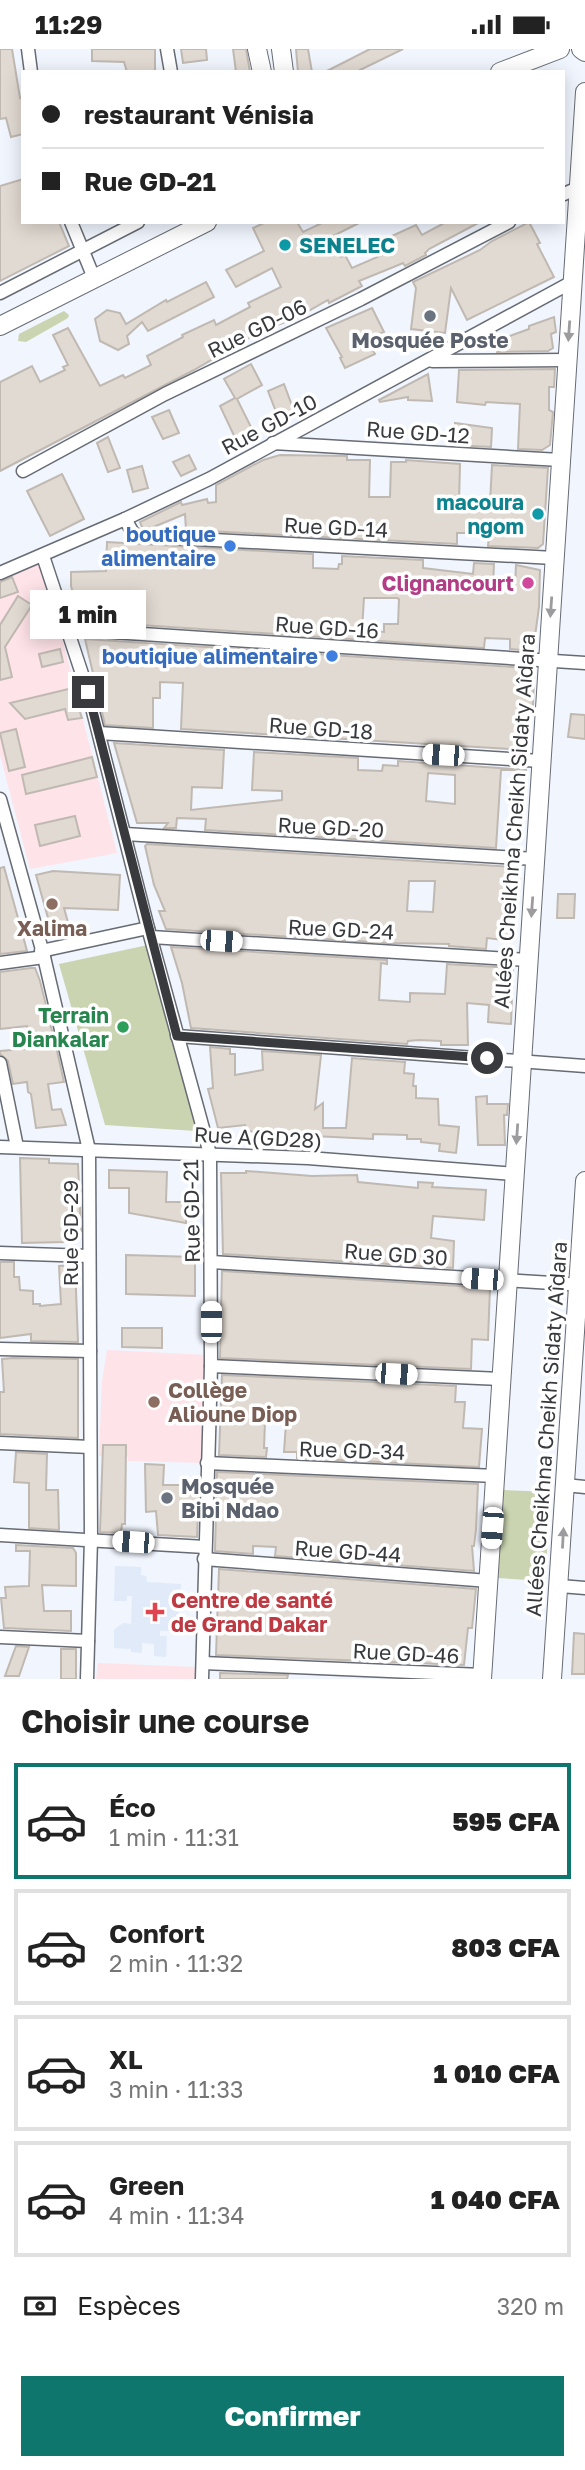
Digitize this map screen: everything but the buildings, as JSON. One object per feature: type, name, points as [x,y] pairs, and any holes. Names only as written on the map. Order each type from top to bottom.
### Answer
[{"type":"main road","points":[[257,49],[262,70]]},
{"type":"main road","points":[[281,49],[285,70]]},
{"type":"main road","points":[[505,70],[530,49]]},
{"type":"main road","points":[[505,70],[560,49]]},
{"type":"main road","name":"Allées Cheikhna Cheikh Sidaty Aîdara","points":[[482,1677],[501,1379],[512,1280],[515,1174],[527,1061],[528,960],[541,761],[551,661],[554,558],[567,360],[571,191],[585,92]]},
{"type":"main road","points":[[0,326],[203,224]]},
{"type":"main road","name":"Allées Cheikhna Cheikh Sidaty Aîdara","points":[[552,1679],[565,1485],[578,1387],[577,1285],[585,1181]]},
{"type":"street","points":[[28,49],[31,70]]},
{"type":"street","points":[[167,49],[171,70]]},
{"type":"street","points":[[72,224],[94,278]]},
{"type":"street","points":[[0,293],[134,224]]},
{"type":"street","name":"Rue GD-06","points":[[23,471],[165,394],[361,299],[505,224]]},
{"type":"street","points":[[428,361],[567,284]]},
{"type":"street","name":"Rue GD-10","points":[[0,573],[43,556],[209,479],[428,361],[567,360]]},
{"type":"street","name":"Rue GD-12","points":[[273,443],[560,460]]},
{"type":"street","name":"Rue GD-14","points":[[125,519],[132,534],[139,536],[554,558]]},
{"type":"street","name":"Rue GD-21","points":[[43,556],[99,733],[210,1154],[211,1366],[202,1679]]},
{"type":"street","name":"Rue GD-16","points":[[67,629],[585,663]]},
{"type":"street","name":"Rue GD-18","points":[[99,733],[541,761]]},
{"type":"street","name":"Rue GD-29","points":[[0,799],[43,954],[89,1150],[91,1539],[87,1679]]},
{"type":"street","name":"Rue GD-20","points":[[125,834],[535,859]]},
{"type":"street","name":"Rue GD-24","points":[[0,963],[150,932],[528,960]]},
{"type":"street","points":[[177,1036],[582,1065]]},
{"type":"street","points":[[0,1063],[18,1147]]},
{"type":"street","name":"Rue A(GD28)","points":[[0,1147],[308,1158],[515,1174]]},
{"type":"street","points":[[0,1253],[89,1256]]},
{"type":"street","name":"Rue GD 30","points":[[211,1262],[577,1285]]},
{"type":"street","points":[[0,1349],[90,1351]]},
{"type":"street","points":[[211,1366],[501,1379]]},
{"type":"street","points":[[0,1443],[90,1447]]},
{"type":"street","name":"Rue GD-34","points":[[207,1463],[495,1476]]},
{"type":"street","points":[[565,1485],[585,1487]]},
{"type":"street","name":"Rue GD-44","points":[[0,1535],[91,1539],[489,1581]]},
{"type":"street","points":[[560,1586],[585,1588]]},
{"type":"street","points":[[0,1637],[88,1641]]},
{"type":"street","name":"Rue GD-46","points":[[203,1663],[482,1677]]},
{"type":"shaded area","points":[[37,564],[45,571],[117,853],[30,869],[0,755],[0,579]]},
{"type":"shaded area","name":"Collège Alioune Diop","points":[[107,1350],[208,1355],[204,1463],[128,1461],[128,1457],[99,1456],[102,1381]]},
{"type":"shaded area","name":"Centre de santé de Grand Dakar","points":[[115,1566],[141,1567],[141,1575],[146,1576],[147,1582],[181,1584],[178,1631],[160,1631],[160,1636],[167,1636],[166,1657],[154,1656],[154,1644],[142,1643],[142,1653],[114,1648],[114,1630],[123,1623],[131,1624],[132,1596],[127,1596],[127,1601],[114,1601]]},
{"type":"shaded area","points":[[98,1663],[196,1667],[195,1679],[96,1679]]},
{"type":"green space","points":[[64,311],[69,315],[68,318],[26,342],[18,341],[19,334]]},
{"type":"green space","name":"Terrain Diankalar","points":[[148,945],[196,1131],[105,1125],[59,964]]},
{"type":"green space","points":[[504,1490],[551,1492],[545,1581],[498,1578]]},
{"type":"place","name":"SENELEC","points":[[285,245]]},
{"type":"place","name":"Mosquée Poste","points":[[430,316]]},
{"type":"place","name":"macoura ngom","points":[[538,514]]},
{"type":"place","name":"boutique alimentaire","points":[[230,546]]},
{"type":"place","name":"Clignancourt","points":[[528,583]]},
{"type":"place","name":"boutiqiue alimentaire","points":[[332,656]]},
{"type":"place","name":"Xalima","points":[[52,904]]},
{"type":"place","name":"Terrain Diankalar","points":[[123,1027]]},
{"type":"place","name":"Collège Alioune Diop","points":[[154,1402]]},
{"type":"place","name":"Mosquée Bibi Ndao","points":[[167,1498]]},
{"type":"place","name":"Centre de santé de Grand Dakar","points":[[155,1612]]},
{"type":"route","points":[[88,692],[177,1036],[487,1058]]}]
